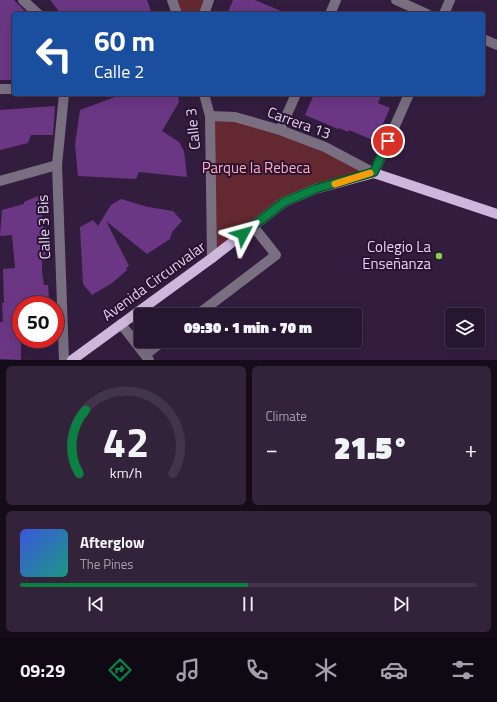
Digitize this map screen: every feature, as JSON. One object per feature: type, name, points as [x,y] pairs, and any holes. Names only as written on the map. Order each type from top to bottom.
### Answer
[{"type":"main road","points":[[371,173],[497,214]]},
{"type":"main road","name":"Avenida Circunvalar","points":[[72,360],[212,258],[284,202],[315,189],[371,173]]},
{"type":"street","points":[[23,0],[36,12]]},
{"type":"street","points":[[172,0],[176,12]]},
{"type":"street","points":[[205,12],[209,0]]},
{"type":"street","points":[[331,12],[336,0]]},
{"type":"street","points":[[396,0],[423,12]]},
{"type":"street","points":[[445,12],[450,0]]},
{"type":"street","points":[[485,40],[497,45]]},
{"type":"street","points":[[0,89],[12,89]]},
{"type":"street","name":"Calle 3 Bis","points":[[64,96],[57,165],[64,360]]},
{"type":"street","name":"Calle 3","points":[[205,96],[210,116],[212,258]]},
{"type":"street","points":[[280,130],[295,96]]},
{"type":"street","points":[[371,173],[408,96]]},
{"type":"street","name":"Carrera 13","points":[[210,116],[235,118],[280,130],[325,147],[371,173]]},
{"type":"street","points":[[0,181],[57,165]]},
{"type":"street","points":[[206,308],[276,255],[253,226]]},
{"type":"street","points":[[121,324],[147,357],[156,348]]},
{"type":"green space","points":[[172,0],[209,0],[205,12],[176,12]]},
{"type":"green space","name":"Parque la Rebeca","points":[[210,116],[280,130],[374,173],[284,202],[212,258]]},
{"type":"building","points":[[0,0],[14,0],[26,12],[12,12],[12,80],[0,80]]},
{"type":"building","points":[[50,0],[147,0],[151,12],[59,12]]},
{"type":"building","points":[[233,0],[255,0],[283,12],[228,12]]},
{"type":"building","points":[[118,96],[178,96],[179,102],[162,131],[179,142],[184,151],[187,177],[139,172],[136,179],[78,176],[75,145],[80,110]]},
{"type":"building","points":[[313,96],[381,96],[378,103],[390,108],[375,141],[349,130],[348,132],[339,128],[338,129],[305,115]]},
{"type":"building","points":[[55,106],[53,135],[31,135],[28,143],[0,150],[0,110]]},
{"type":"building","points":[[40,195],[46,259],[42,259],[42,272],[44,285],[48,285],[49,296],[12,296],[12,348],[21,348],[21,360],[0,359],[0,322],[3,322],[2,303],[4,303],[3,269],[15,268],[12,235],[0,236],[2,210],[24,204],[24,202]]},
{"type":"building","points":[[121,199],[148,207],[173,211],[182,221],[172,232],[170,239],[147,254],[106,221],[129,266],[126,268],[127,270],[112,283],[92,295],[83,284],[80,227],[93,220],[98,226],[111,205]]},
{"type":"slow traffic","points":[[335,184],[370,173]]},
{"type":"place","name":"Colegio La Enseñanza","points":[[439,256]]},
{"type":"route","points":[[243,234],[284,202],[315,189],[374,172],[388,141]]}]
